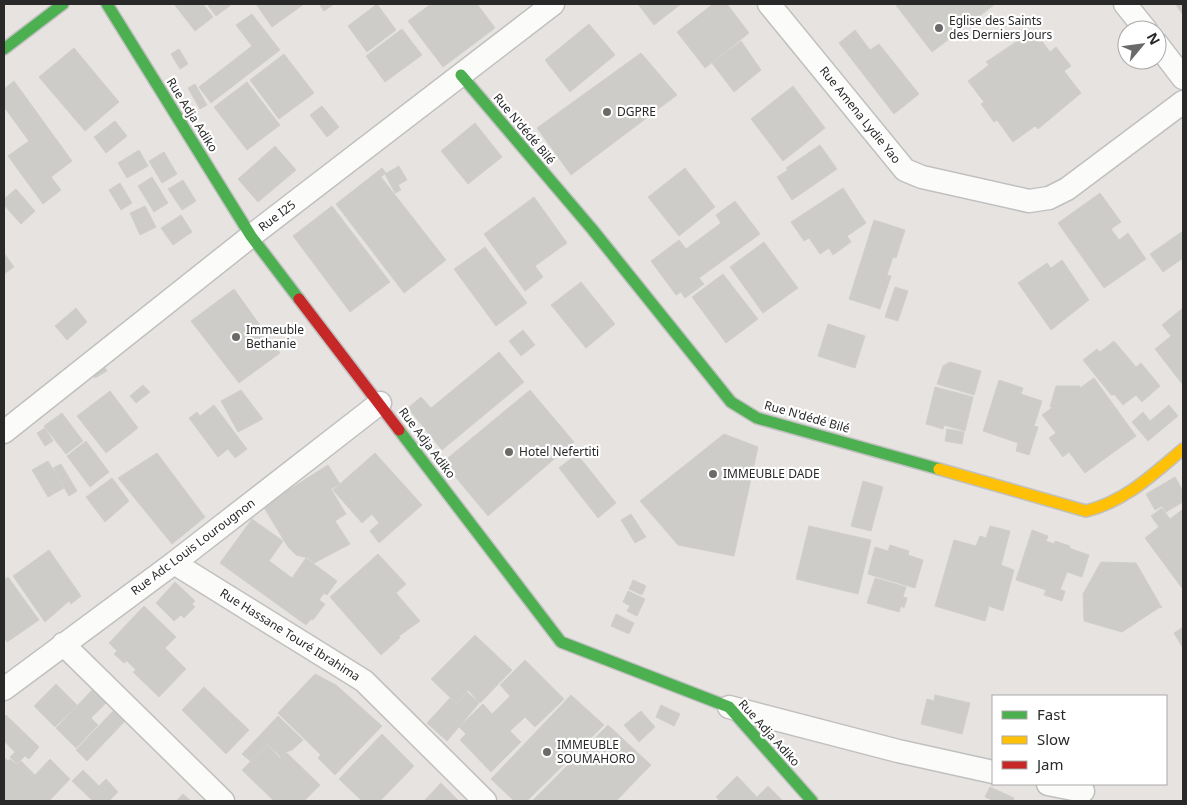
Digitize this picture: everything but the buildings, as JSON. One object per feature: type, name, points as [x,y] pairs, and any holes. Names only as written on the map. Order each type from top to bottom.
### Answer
[{"type":"street","points":[[4,49],[63,4]]},
{"type":"street","name":"Rue Adja Adiko","points":[[107,4],[251,236],[561,642],[729,707],[812,801]]},
{"type":"street","name":"Rue I25","points":[[4,432],[251,236],[553,4]]},
{"type":"street","name":"Rue Amena Lydie Yao","points":[[769,4],[905,170],[922,177],[1029,201],[1049,198],[1067,189],[1183,102]]},
{"type":"street","points":[[1125,4],[1138,20]]},
{"type":"street","points":[[1167,57],[1183,78]]},
{"type":"street","name":"Rue N'dédé Bilé","points":[[461,75],[520,148],[592,229],[731,402],[757,418],[1086,511],[1105,508],[1122,500],[1183,449]]},
{"type":"street","name":"Rue Adc Louis Lourougnon","points":[[4,689],[174,563],[380,403]]},
{"type":"street","name":"Rue Hassane Touré Ibrahima","points":[[174,563],[364,680],[485,801]]},
{"type":"street","points":[[64,644],[224,801]]},
{"type":"street","points":[[729,707],[898,751],[992,772]]},
{"type":"street","points":[[1053,785],[1083,791]]},
{"type":"traffic: fast","points":[[4,49],[63,4]]},
{"type":"traffic: fast","points":[[107,4],[251,236],[299,299]]},
{"type":"traffic: fast","points":[[461,75],[592,229],[731,402],[757,418],[939,469]]},
{"type":"traffic: fast","points":[[399,430],[561,642],[729,707],[812,801]]},
{"type":"traffic: slow","points":[[939,469],[1086,511],[1100,507],[1126,494],[1183,449]]},
{"type":"traffic: jam","points":[[299,299],[399,430]]},
{"type":"place","name":"Eglise des Saints des Derniers Jours","points":[[939,28]]},
{"type":"place","name":"DGPRE","points":[[607,112]]},
{"type":"place","name":"Immeuble Bethanie","points":[[236,337]]},
{"type":"place","name":"Hotel Nefertiti","points":[[509,452]]},
{"type":"place","name":"IMMEUBLE DADE","points":[[713,474]]},
{"type":"place","name":"IMMEUBLE SOUMAHORO","points":[[547,752]]}]
